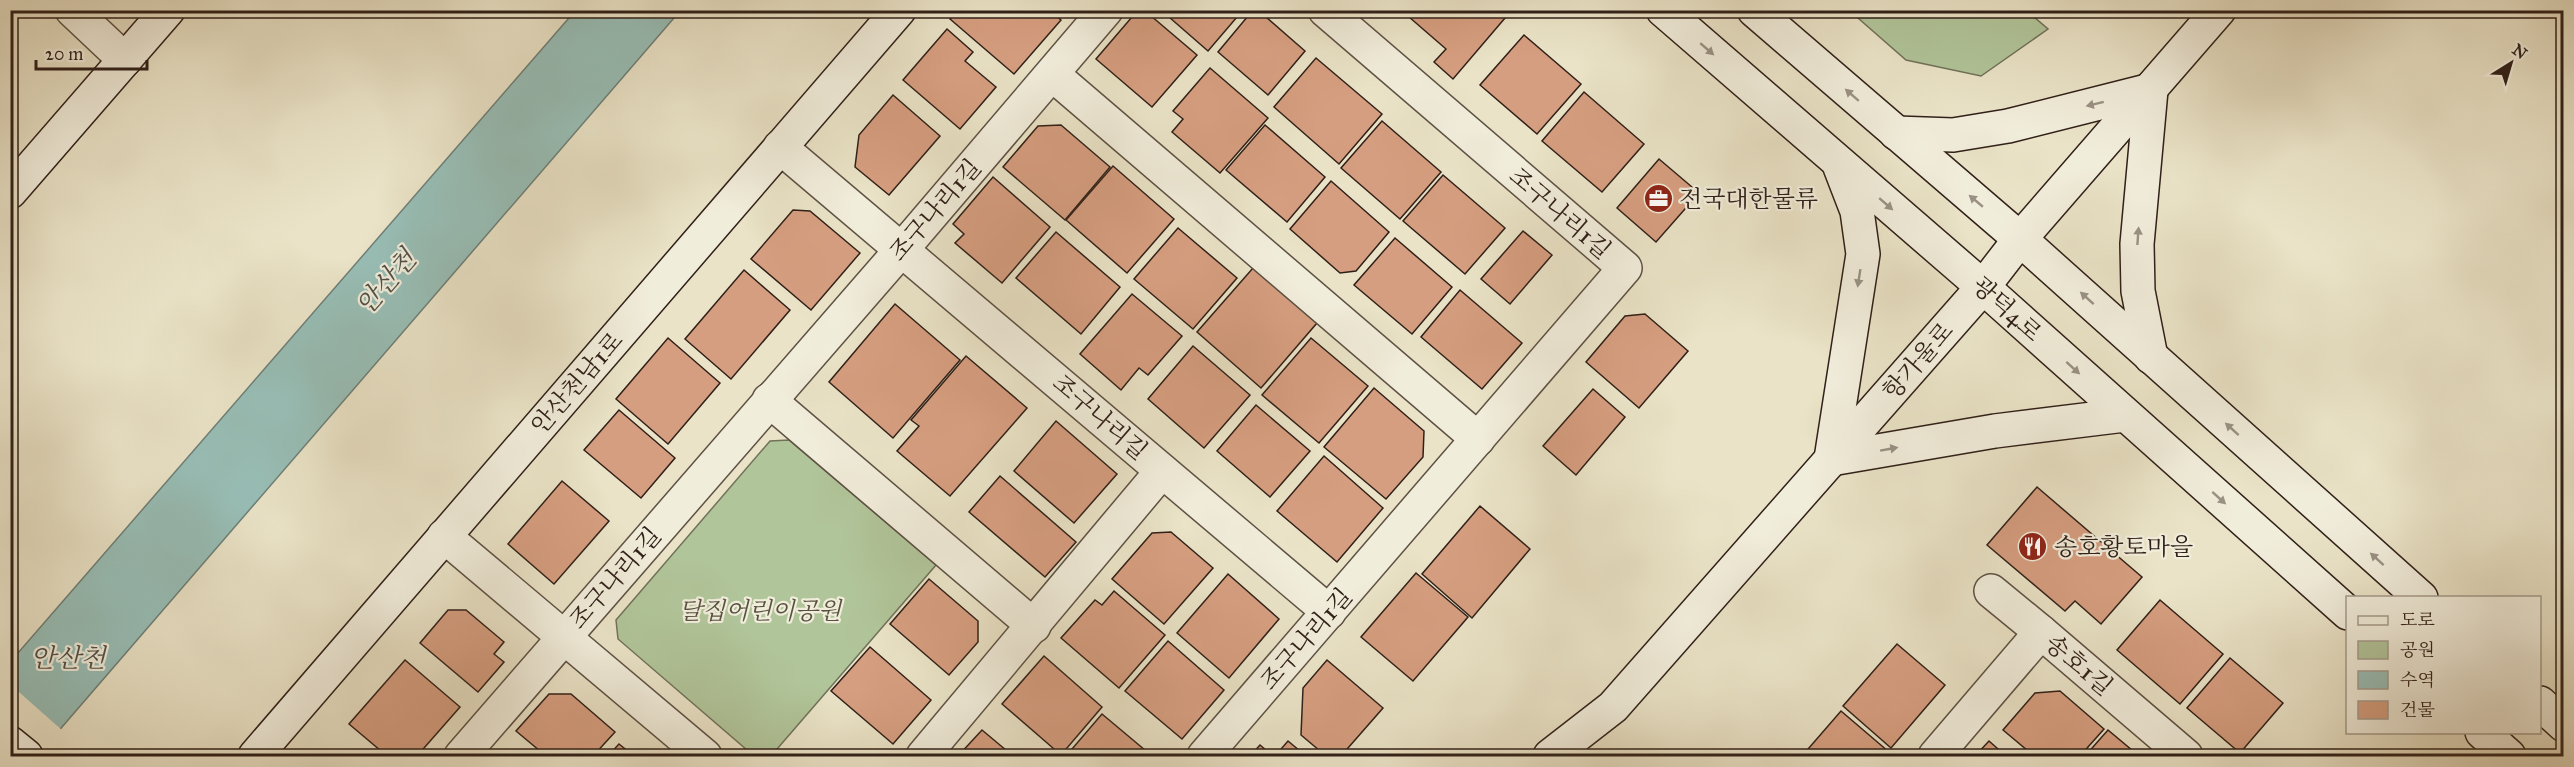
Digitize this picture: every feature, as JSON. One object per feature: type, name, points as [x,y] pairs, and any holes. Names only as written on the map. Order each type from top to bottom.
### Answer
[{"type":"street","points":[[72,10],[124,60]]},
{"type":"street","points":[[10,192],[168,10]]},
{"type":"street","name":"안산천남1로","points":[[255,756],[899,10]]},
{"type":"street","name":"조구나리1길","points":[[460,756],[903,249],[1106,10]]},
{"type":"street","name":"조구나리1길","points":[[1204,756],[1625,268],[1325,10]]},
{"type":"street","name":"광덕4로","points":[[1663,10],[1983,287],[2346,611]]},
{"type":"street","points":[[1754,10],[2020,239],[2420,596]]},
{"type":"street","name":"항가울로","points":[[1585,756],[1614,707],[1983,287],[2020,239],[2219,10]]},
{"type":"street","points":[[1052,74],[1478,439]]},
{"type":"street","points":[[1896,133],[1953,135],[2008,126],[2151,90],[2137,244],[2138,291],[2151,357]]},
{"type":"street","name":"조구나리길","points":[[780,147],[1162,471],[923,756]]},
{"type":"street","points":[[1837,162],[1857,211],[1863,254],[1831,459],[1995,430],[2125,415]]},
{"type":"street","points":[[769,400],[1034,626]]},
{"type":"street","points":[[1162,471],[1329,612]]},
{"type":"street","points":[[444,536],[705,756]]},
{"type":"street","points":[[1991,591],[2042,632]]},
{"type":"street","name":"송호1길","points":[[1935,756],[2042,632],[2186,756]]},
{"type":"street","points":[[2541,704],[2564,725]]},
{"type":"street","name":"항가울로","points":[[1550,756],[1614,707]]},
{"type":"street","points":[[2484,734],[2509,756]]},
{"type":"street","points":[[10,743],[26,756]]},
{"type":"green space","points":[[1850,11],[2027,11],[2048,29],[1981,76],[1906,60]]},
{"type":"green space","name":"달집어린이공원","points":[[789,440],[936,565],[771,756],[754,756],[618,639],[616,620],[770,441]]},
{"type":"water","name":"안산천","points":[[575,11],[680,11],[37,756],[11,756],[11,661]]},
{"type":"pier","points":[[11,685],[63,731],[41,756],[10,756]]},
{"type":"building","points":[[958,10],[1050,10],[1061,20],[1014,74],[950,19]]},
{"type":"building","points":[[1138,10],[1144,10],[1197,55],[1152,107],[1096,59]]},
{"type":"building","points":[[1161,10],[1243,10],[1208,51]]},
{"type":"building","points":[[1253,10],[1258,10],[1305,51],[1268,95],[1218,52]]},
{"type":"building","points":[[1401,10],[1496,10],[1505,18],[1453,79],[1434,62],[1446,49]]},
{"type":"building","points":[[947,29],[973,52],[965,61],[996,87],[960,129],[903,80]]},
{"type":"building","points":[[1524,35],[1581,84],[1537,134],[1480,85]]},
{"type":"building","points":[[1316,58],[1382,114],[1339,164],[1274,107]]},
{"type":"building","points":[[1210,68],[1268,118],[1220,173],[1172,132],[1183,119],[1173,111]]},
{"type":"building","points":[[1584,92],[1644,144],[1602,192],[1542,141]]},
{"type":"building","points":[[893,95],[940,136],[889,195],[855,167],[859,135]]},
{"type":"building","points":[[1382,121],[1441,172],[1400,219],[1341,168]]},
{"type":"building","points":[[1061,125],[1110,167],[1065,220],[1003,167],[1038,126]]},
{"type":"building","points":[[1265,125],[1325,177],[1287,222],[1226,170]]},
{"type":"building","points":[[1659,159],[1699,193],[1656,242],[1617,208]]},
{"type":"building","points":[[1113,166],[1174,219],[1127,273],[1066,220]]},
{"type":"building","points":[[1443,175],[1505,228],[1465,274],[1403,221]]},
{"type":"building","points":[[993,177],[1050,227],[1002,283],[955,243],[964,234],[953,224]]},
{"type":"building","points":[[1331,181],[1389,232],[1356,271],[1340,273],[1290,229]]},
{"type":"building","points":[[793,210],[810,211],[860,253],[811,310],[751,259]]},
{"type":"building","points":[[1178,228],[1237,278],[1193,329],[1134,279]]},
{"type":"building","points":[[1523,231],[1552,255],[1510,304],[1481,279]]},
{"type":"building","points":[[1056,232],[1120,287],[1081,334],[1016,278]]},
{"type":"building","points":[[1395,238],[1452,287],[1412,334],[1354,285]]},
{"type":"building","points":[[1253,268],[1317,323],[1261,388],[1197,332]]},
{"type":"building","points":[[744,270],[790,310],[731,379],[685,339]]},
{"type":"building","points":[[1460,290],[1522,343],[1482,389],[1421,337]]},
{"type":"building","points":[[1132,294],[1182,336],[1148,375],[1139,368],[1121,390],[1080,354]]},
{"type":"building","points":[[895,304],[960,360],[893,438],[829,382]]},
{"type":"building","points":[[1645,314],[1688,351],[1639,408],[1586,362],[1625,316]]},
{"type":"building","points":[[668,338],[720,383],[668,444],[616,399]]},
{"type":"building","points":[[1311,338],[1368,386],[1319,443],[1262,395]]},
{"type":"building","points":[[1193,346],[1250,395],[1204,448],[1148,399]]},
{"type":"building","points":[[966,356],[1027,408],[950,496],[897,451],[919,426],[911,420]]},
{"type":"building","points":[[1374,388],[1424,431],[1423,457],[1386,499],[1324,447]]},
{"type":"building","points":[[1593,389],[1625,417],[1576,475],[1543,446]]},
{"type":"building","points":[[1256,405],[1310,451],[1270,497],[1217,451]]},
{"type":"building","points":[[619,410],[675,458],[641,498],[584,450]]},
{"type":"building","points":[[1056,421],[1117,474],[1074,523],[1014,471]]},
{"type":"building","points":[[1324,456],[1383,508],[1337,562],[1277,511]]},
{"type":"building","points":[[1000,476],[1076,542],[1045,577],[969,512]]},
{"type":"building","points":[[562,481],[609,521],[554,584],[508,544]]},
{"type":"building","points":[[2037,487],[2142,577],[2101,624],[2075,601],[2065,611],[1987,545]]},
{"type":"building","points":[[1480,506],[1530,549],[1472,618],[1422,574]]},
{"type":"building","points":[[1171,532],[1213,568],[1164,624],[1112,579],[1152,533]]},
{"type":"building","points":[[1416,573],[1468,617],[1413,681],[1361,637]]},
{"type":"building","points":[[1228,574],[1279,619],[1229,678],[1177,633]]},
{"type":"building","points":[[929,579],[978,621],[978,642],[949,675],[890,624]]},
{"type":"building","points":[[1114,591],[1165,635],[1119,688],[1061,638],[1095,600],[1102,605]]},
{"type":"building","points":[[2160,600],[2223,654],[2180,704],[2117,650]]},
{"type":"building","points":[[448,610],[466,610],[504,642],[494,654],[504,662],[478,692],[420,643]]},
{"type":"building","points":[[1168,641],[1224,690],[1182,739],[1125,691]]},
{"type":"building","points":[[1897,644],[1945,685],[1891,748],[1843,706]]},
{"type":"building","points":[[870,647],[931,700],[893,744],[831,691]]},
{"type":"building","points":[[1044,656],[1102,707],[1061,755],[1002,704]]},
{"type":"building","points":[[2230,658],[2283,703],[2240,753],[2187,708]]},
{"type":"building","points":[[405,660],[460,707],[417,756],[387,756],[349,724]]},
{"type":"building","points":[[1327,660],[1383,708],[1341,756],[1326,756],[1301,735],[1303,688]]},
{"type":"building","points":[[2060,691],[2104,729],[2080,756],[2034,756],[2003,730],[2035,693]]},
{"type":"building","points":[[549,694],[571,694],[615,732],[593,756],[546,756],[516,731]]},
{"type":"building","points":[[1841,711],[1889,752],[1885,756],[1802,756]]},
{"type":"building","points":[[1102,714],[1152,756],[1066,756]]},
{"type":"building","points":[[982,730],[1013,756],[958,756]]},
{"type":"building","points":[[2108,730],[2139,756],[2085,756]]},
{"type":"building","points":[[1288,741],[1306,756],[1275,756]]},
{"type":"building","points":[[1989,741],[2006,756],[1975,756]]},
{"type":"building","points":[[619,744],[634,756],[608,756]]},
{"type":"building","points":[[1260,745],[1273,756],[1250,756]]},
{"type":"place","name":"전국대한물류","points":[[1658,199]]},
{"type":"place","name":"송호황토마을","points":[[2033,547]]}]
